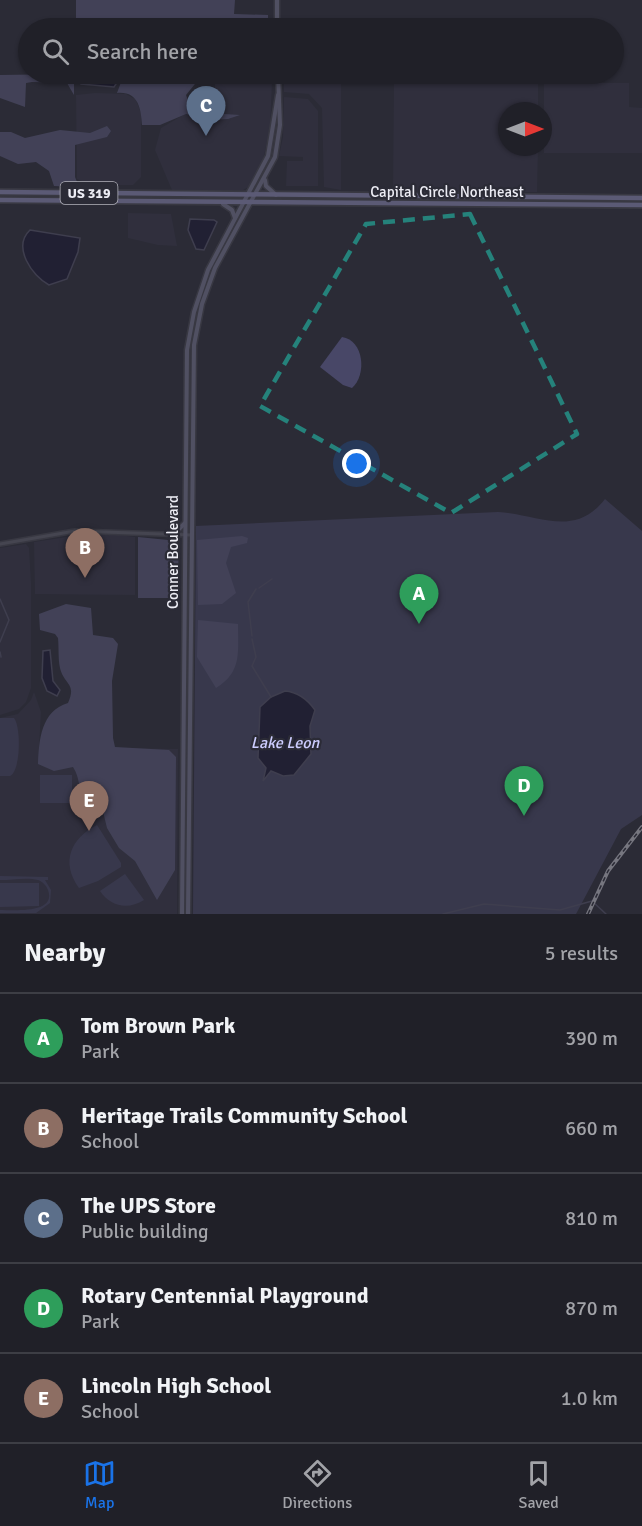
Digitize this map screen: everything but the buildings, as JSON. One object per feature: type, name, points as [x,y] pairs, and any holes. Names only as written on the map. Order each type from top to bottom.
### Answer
[{"type":"main road","points":[[277,0],[277,18]]},
{"type":"main road","points":[[278,84],[278,94]]},
{"type":"main road","name":"Conner Boulevard","points":[[188,914],[193,363],[198,320],[211,280],[265,179],[278,146],[280,113],[278,94]]},
{"type":"main road","name":"Conner Boulevard","points":[[182,914],[186,362],[194,312],[205,277],[268,156],[278,94]]},
{"type":"main road","points":[[274,118],[280,113]]},
{"type":"main road","points":[[265,179],[267,188],[276,196]]},
{"type":"main road","name":"US 319","points":[[0,192],[256,196]]},
{"type":"main road","points":[[102,201],[107,194]]},
{"type":"main road","points":[[178,195],[178,203]]},
{"type":"main road","name":"Capital Circle Northeast","points":[[256,196],[642,198]]},
{"type":"main road","points":[[386,196],[386,204]]},
{"type":"main road","points":[[593,197],[593,205]]},
{"type":"main road","name":"US 319","points":[[0,200],[251,204]]},
{"type":"main road","points":[[223,204],[232,210],[235,220]]},
{"type":"main road","name":"Capital Circle Northeast","points":[[251,204],[642,205]]},
{"type":"main road","points":[[205,277],[211,280]]},
{"type":"main road","points":[[186,362],[193,363]]},
{"type":"main road","points":[[174,534],[185,522]]},
{"type":"main road","points":[[184,675],[190,675]]},
{"type":"street","points":[[0,544],[75,531],[191,535]]},
{"type":"highlighted area","points":[[470,214],[577,434],[451,513],[260,406],[366,224]]},
{"type":"shaded area","points":[[76,0],[235,0],[234,14],[268,15],[268,18],[76,18]]},
{"type":"shaded area","points":[[0,75],[18,75],[18,84],[26,84],[25,107],[0,98]]},
{"type":"shaded area","points":[[629,83],[629,107],[642,108],[642,153],[552,153],[552,102],[544,102],[544,84]]},
{"type":"shaded area","points":[[68,84],[74,84],[74,95]]},
{"type":"shaded area","points":[[120,84],[195,84],[186,95],[192,112],[240,115],[228,119],[208,120],[186,114],[160,125],[142,125],[141,113],[134,98],[124,93],[117,93]]},
{"type":"shaded area","points":[[215,84],[272,84],[270,128],[263,160],[250,186],[243,190],[172,190],[155,150],[161,128],[185,114],[200,119],[215,118]]},
{"type":"shaded area","points":[[284,84],[341,84],[341,190],[324,187],[322,108],[309,94],[284,92]]},
{"type":"shaded area","points":[[394,84],[538,84],[538,102],[498,102],[498,156],[538,156],[537,192],[393,192]]},
{"type":"shaded area","points":[[126,94],[135,99],[138,105],[141,113],[141,177],[133,185],[91,185],[77,179],[76,95]]},
{"type":"shaded area","points":[[284,97],[308,99],[318,111],[318,186],[286,186],[287,161],[303,161],[303,157],[279,156],[283,137]]},
{"type":"shaded area","points":[[107,126],[111,131],[107,137],[75,145],[75,177],[79,187],[54,186],[49,171],[36,162],[18,164],[0,156],[0,132],[11,132],[25,138],[60,130],[90,133]]},
{"type":"shaded area","points":[[128,213],[171,214],[177,246],[158,245],[128,238]]},
{"type":"shaded area","points":[[342,337],[355,344],[361,359],[360,375],[352,388],[343,385],[320,367]]},
{"type":"shaded area","points":[[605,499],[642,531],[642,815],[621,829],[576,914],[193,914],[196,526],[498,512],[568,521],[581,518],[593,511]]},
{"type":"shaded area","points":[[111,534],[135,537],[135,595],[35,594],[34,542],[80,535]]},
{"type":"shaded area","points":[[242,536],[248,538],[247,543],[231,547],[226,563],[236,593],[222,604],[198,605],[197,540]]},
{"type":"shaded area","points":[[138,537],[178,541],[179,598],[138,598]]},
{"type":"shaded area","points":[[26,544],[29,548],[31,583],[31,688],[26,702],[19,709],[0,715],[0,548]]},
{"type":"shaded area","points":[[66,604],[91,608],[93,635],[113,638],[118,644],[112,681],[115,747],[169,750],[176,757],[175,870],[157,900],[135,861],[119,848],[107,828],[101,803],[96,799],[86,800],[83,796],[73,767],[54,771],[38,764],[43,727],[52,713],[68,703],[71,691],[60,668],[58,638],[55,634],[40,630],[39,614]]},
{"type":"shaded area","points":[[198,620],[238,624],[237,661],[230,675],[216,688],[197,657]]},
{"type":"shaded area","points":[[34,692],[41,712],[39,747],[178,749],[177,914],[0,914],[0,718],[18,714],[31,700]]},
{"type":"shaded area","points":[[0,718],[14,718],[18,730],[18,758],[14,772],[10,776],[0,776]]},
{"type":"shaded area","points":[[40,775],[72,775],[72,803],[40,803]]},
{"type":"shaded area","points":[[97,825],[121,863],[121,867],[98,881],[79,888],[70,869],[71,852],[81,837]]},
{"type":"shaded area","points":[[125,874],[144,900],[126,906],[115,904],[100,891]]},
{"type":"shaded area","points":[[0,876],[48,877],[48,880],[45,880],[51,890],[50,903],[36,913],[0,913],[0,910],[40,907],[49,898],[48,890],[38,880],[0,880]]},
{"type":"shaded area","points":[[0,883],[39,883],[39,906],[0,907]]},
{"type":"water","points":[[81,84],[116,84],[114,87]]},
{"type":"water","points":[[190,219],[217,222],[204,250],[196,249],[188,230]]},
{"type":"water","points":[[30,230],[80,238],[78,252],[67,279],[49,285],[36,275],[26,260],[24,252],[23,244]]},
{"type":"water","points":[[50,650],[53,681],[60,690],[57,696],[47,691],[42,678],[43,651]]},
{"type":"water","name":"Lake Leon","points":[[285,691],[302,697],[315,710],[310,726],[311,754],[294,775],[283,776],[271,771],[263,781],[266,768],[258,758],[260,707],[271,697]]},
{"type":"waterway","points":[[259,588],[272,579]]},
{"type":"waterway","points":[[252,636],[248,602],[256,589]]},
{"type":"waterway","points":[[0,599],[9,620],[0,642]]},
{"type":"waterway","points":[[252,639],[256,657],[252,666],[271,697]]},
{"type":"waterway","points":[[0,652],[1,657]]},
{"type":"waterway","points":[[443,914],[484,904],[560,910],[592,901],[606,914]]},
{"type":"railway","points":[[588,914],[608,871],[642,827]]},
{"type":"place","name":"The UPS Store","points":[[206,136]]},
{"type":"place","name":"Heritage Trails Community School","points":[[85,578]]},
{"type":"place","name":"Tom Brown Park","points":[[419,624]]},
{"type":"place","name":"Rotary Centennial Playground","points":[[524,816]]},
{"type":"place","name":"Lincoln High School","points":[[89,831]]}]
